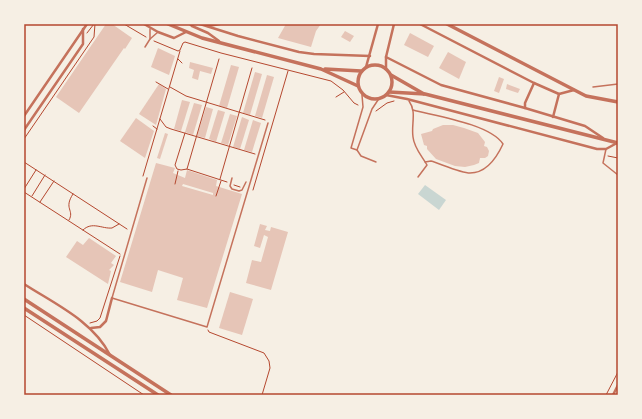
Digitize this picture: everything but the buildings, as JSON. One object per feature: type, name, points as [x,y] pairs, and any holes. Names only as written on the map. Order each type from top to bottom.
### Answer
[{"type":"street","points":[[24,116],[87,24]]},
{"type":"street","points":[[144,24],[158,32],[174,38],[186,32]]},
{"type":"street","points":[[168,24],[186,32],[223,44],[321,69],[358,86]]},
{"type":"street","points":[[190,24],[223,44]]},
{"type":"street","points":[[200,24],[238,36],[299,52],[370,56]]},
{"type":"street","points":[[207,27],[220,24]]},
{"type":"street","points":[[366,67],[378,24]]},
{"type":"street","points":[[420,24],[534,83],[559,94],[574,90]]},
{"type":"street","points":[[448,24],[586,96],[618,102]]},
{"type":"street","points":[[386,70],[386,57],[393,25]]},
{"type":"street","points":[[24,130],[83,44],[83,29]]},
{"type":"street","points":[[386,57],[441,85],[586,126],[604,140]]},
{"type":"street","points":[[425,94],[388,94],[378,100],[370,99],[362,95],[358,86],[358,78],[361,71],[366,67],[374,65],[382,66],[390,75],[425,94],[618,143]]},
{"type":"street","points":[[321,69],[361,71]]},
{"type":"street","points":[[388,94],[392,84],[390,75]]},
{"type":"street","points":[[525,108],[525,103],[534,83]]},
{"type":"street","points":[[388,94],[598,149],[606,149],[618,143]]},
{"type":"street","points":[[552,117],[559,94]]},
{"type":"street","points":[[24,284],[91,328],[105,344],[110,355]]},
{"type":"street","points":[[91,328],[100,327],[106,321],[112,298]]},
{"type":"street","points":[[24,299],[171,395]]},
{"type":"street","points":[[24,308],[158,395]]},
{"type":"street","points":[[613,395],[618,385]]},
{"type":"lane","points":[[150,27],[150,39]]},
{"type":"lane","points":[[145,47],[150,39],[158,32]]},
{"type":"lane","points":[[593,86],[618,84]]},
{"type":"lane","points":[[362,95],[363,107],[351,148],[357,150],[361,156],[376,162]]},
{"type":"lane","points":[[407,99],[413,106],[412,138],[417,150],[427,165],[418,177]]},
{"type":"lane","points":[[357,150],[372,109],[378,100]]},
{"type":"lane","points":[[413,106],[418,102]]},
{"type":"lane","points":[[413,110],[476,126],[500,140],[503,144],[497,157],[490,165],[475,172],[468,173],[431,161],[425,162]]},
{"type":"lane","points":[[147,178],[112,298],[207,327],[268,123]]},
{"type":"lane","points":[[606,149],[602,163],[618,175]]},
{"type":"lane","points":[[232,178],[232,189],[239,191],[243,188],[246,182]]},
{"type":"path","points":[[24,140],[94,37],[95,24]]},
{"type":"path","points":[[124,24],[150,39],[178,51],[180,50]]},
{"type":"path","points":[[142,179],[177,59],[183,43],[185,42],[220,53],[331,81],[345,92],[354,103],[363,107]]},
{"type":"path","points":[[177,59],[182,63]]},
{"type":"path","points":[[187,169],[220,59]]},
{"type":"path","points":[[216,196],[252,68]]},
{"type":"path","points":[[248,189],[253,190],[288,70]]},
{"type":"path","points":[[156,82],[169,89]]},
{"type":"path","points":[[170,86],[186,96],[274,122]]},
{"type":"path","points":[[336,98],[345,92]]},
{"type":"path","points":[[372,109],[377,111],[386,103],[395,101]]},
{"type":"path","points":[[160,119],[166,127],[264,156]]},
{"type":"path","points":[[153,126],[157,129]]},
{"type":"path","points":[[175,184],[178,170],[175,165],[185,133]]},
{"type":"path","points":[[605,155],[618,158]]},
{"type":"path","points":[[24,162],[128,229]]},
{"type":"path","points":[[178,170],[187,169],[243,188]]},
{"type":"path","points":[[24,189],[36,170]]},
{"type":"path","points":[[31,197],[45,175]]},
{"type":"path","points":[[40,202],[54,181]]},
{"type":"path","points":[[24,192],[120,254],[100,318],[94,323],[87,321]]},
{"type":"path","points":[[68,221],[71,213],[68,202],[73,194]]},
{"type":"path","points":[[83,230],[86,227],[91,226],[112,228],[119,223]]},
{"type":"path","points":[[24,315],[144,395]]},
{"type":"path","points":[[207,327],[209,332],[264,353],[269,361],[270,368],[262,395]]},
{"type":"path","points":[[606,395],[618,372]]},
{"type":"shaded area","points":[[425,185],[446,200],[439,210],[418,194]]}]
